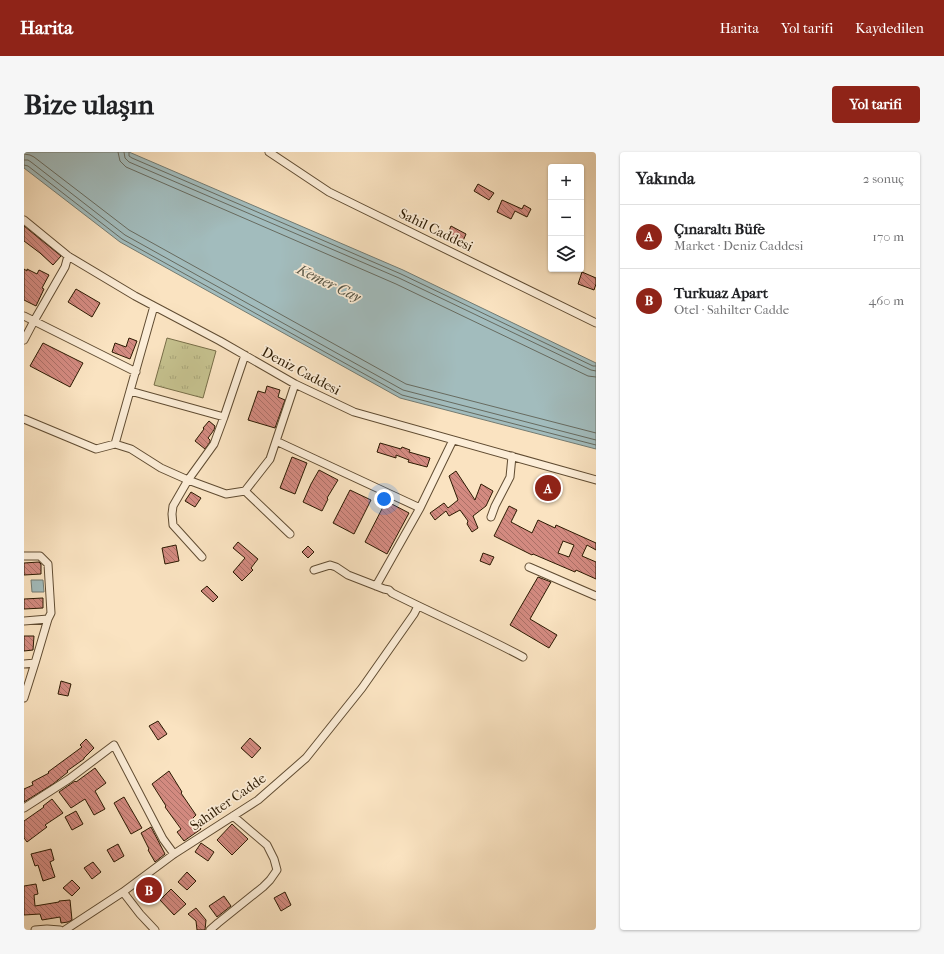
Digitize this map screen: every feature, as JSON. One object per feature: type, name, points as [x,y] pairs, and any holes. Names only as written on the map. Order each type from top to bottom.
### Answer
[{"type":"street","name":"Sahil Caddesi","points":[[269,152],[329,192],[596,323]]},
{"type":"street","name":"Deniz Caddesi","points":[[24,220],[68,256],[135,296],[220,341],[295,384],[354,412],[596,480]]},
{"type":"street","points":[[24,340],[65,267],[68,256]]},
{"type":"street","points":[[115,444],[154,306]]},
{"type":"street","points":[[24,316],[136,372]]},
{"type":"street","points":[[202,557],[173,525],[173,506],[188,480],[214,444],[245,355]]},
{"type":"street","points":[[24,420],[96,449],[115,444],[131,449],[160,468],[226,494],[245,491],[270,459],[295,384]]},
{"type":"street","points":[[130,391],[224,417]]},
{"type":"street","points":[[376,586],[420,508],[453,440]]},
{"type":"street","points":[[276,441],[420,508]]},
{"type":"street","points":[[491,517],[510,477],[512,456]]},
{"type":"street","points":[[245,491],[290,534]]},
{"type":"street","points":[[24,556],[40,556],[48,564],[51,613],[24,698]]},
{"type":"street","points":[[314,570],[330,565],[336,567],[348,575],[389,590],[418,606],[524,657]]},
{"type":"street","points":[[529,567],[596,596]]},
{"type":"street","name":"Sahilter Cadde","points":[[65,930],[123,892],[174,854],[258,800],[306,758],[362,688],[414,614],[418,606]]},
{"type":"street","points":[[24,621],[48,620]]},
{"type":"street","points":[[24,664],[35,663]]},
{"type":"street","points":[[24,808],[69,779],[114,745],[163,839],[174,854]]},
{"type":"street","points":[[210,930],[263,887],[277,870],[267,844],[233,816]]},
{"type":"street","points":[[123,892],[155,930]]},
{"type":"street","points":[[35,930],[60,930]]},
{"type":"green space","points":[[167,338],[216,351],[203,398],[154,385]]},
{"type":"water","name":"Kemer Cay","points":[[24,152],[129,152],[403,270],[596,363],[596,449],[400,398],[120,242],[24,168]]},
{"type":"water","points":[[31,580],[43,580],[44,592],[32,592]]},
{"type":"building","points":[[478,184],[494,193],[489,200],[474,191]]},
{"type":"building","points":[[502,200],[522,209],[524,205],[531,209],[527,217],[515,211],[511,219],[497,212]]},
{"type":"building","points":[[24,226],[61,256],[53,265],[24,241]]},
{"type":"building","points":[[451,226],[466,234],[463,241],[448,233]]},
{"type":"building","points":[[24,269],[37,274],[39,270],[49,275],[42,288],[44,289],[36,306],[24,300]]},
{"type":"building","points":[[582,272],[596,278],[594,290],[578,284]]},
{"type":"building","points":[[76,289],[100,303],[92,317],[68,302]]},
{"type":"building","points":[[129,338],[137,341],[130,359],[112,352],[115,343],[126,347]]},
{"type":"building","points":[[43,343],[83,363],[70,387],[30,366]]},
{"type":"building","points":[[267,386],[280,390],[278,397],[285,400],[275,428],[248,420],[258,391],[265,393]]},
{"type":"building","points":[[209,421],[215,426],[208,438],[210,442],[205,449],[195,441]]},
{"type":"building","points":[[380,443],[401,449],[402,447],[410,450],[409,452],[430,458],[427,467],[408,462],[409,460],[396,455],[396,458],[377,452]]},
{"type":"building","points":[[292,457],[307,463],[295,494],[280,488]]},
{"type":"building","points":[[319,470],[338,480],[327,498],[328,499],[322,511],[303,502]]},
{"type":"building","points":[[456,471],[475,500],[481,484],[493,491],[486,506],[473,516],[478,528],[472,532],[467,524],[468,521],[460,510],[449,516],[446,511],[435,520],[430,513],[444,503],[448,508],[458,500],[449,476]]},
{"type":"building","points":[[350,490],[371,500],[354,534],[333,523]]},
{"type":"building","points":[[191,492],[201,498],[195,507],[185,501]]},
{"type":"building","points":[[386,501],[409,513],[387,554],[365,542]]},
{"type":"building","points":[[509,506],[517,510],[511,522],[532,533],[538,520],[555,528],[556,525],[596,543],[596,550],[587,545],[582,556],[596,562],[596,579],[576,570],[575,572],[533,554],[532,555],[494,536]],"holes":[[[563,541],[574,545],[569,557],[558,553]]]},
{"type":"building","points":[[238,542],[258,559],[251,568],[253,570],[242,581],[233,572],[245,558],[233,548]]},
{"type":"building","points":[[176,545],[179,561],[165,564],[162,548]]},
{"type":"building","points":[[308,546],[314,552],[308,558],[302,552]]},
{"type":"building","points":[[483,553],[494,557],[490,565],[480,561]]},
{"type":"building","points":[[39,562],[41,564],[41,574],[24,575],[24,563]]},
{"type":"building","points":[[538,577],[551,582],[530,619],[557,635],[549,648],[510,625]]},
{"type":"building","points":[[207,586],[218,597],[213,602],[201,591]]},
{"type":"building","points":[[43,598],[43,608],[24,609],[24,599]]},
{"type":"building","points":[[24,636],[34,636],[33,650],[24,651]]},
{"type":"building","points":[[61,681],[71,684],[68,696],[58,694]]},
{"type":"building","points":[[158,721],[167,734],[158,740],[149,726]]},
{"type":"building","points":[[250,738],[261,748],[252,758],[241,748]]},
{"type":"building","points":[[86,739],[94,748],[84,759],[67,771],[68,772],[53,784],[24,802],[24,789],[33,785],[32,782],[49,773],[48,772],[82,747],[80,745]]},
{"type":"building","points":[[95,768],[106,783],[95,791],[105,809],[94,815],[85,799],[71,808],[59,792]]},
{"type":"building","points":[[169,771],[182,792],[181,793],[196,815],[193,818],[201,829],[184,841],[177,832],[181,829],[165,807],[166,806],[152,784]]},
{"type":"building","points":[[124,797],[142,828],[131,834],[114,803]]},
{"type":"building","points":[[52,799],[63,813],[45,825],[47,827],[27,842],[24,838],[24,821],[44,807],[43,806]]},
{"type":"building","points":[[76,811],[83,824],[72,830],[65,817]]},
{"type":"building","points":[[232,824],[248,839],[232,855],[217,840]]},
{"type":"building","points":[[151,827],[165,854],[155,862],[141,833]]},
{"type":"building","points":[[201,843],[214,852],[208,861],[195,852]]},
{"type":"building","points":[[118,844],[124,856],[114,862],[107,850]]},
{"type":"building","points":[[51,849],[54,860],[50,862],[55,877],[43,881],[38,865],[35,866],[31,854]]},
{"type":"building","points":[[93,862],[101,872],[92,879],[84,868]]},
{"type":"building","points":[[187,872],[196,881],[187,890],[178,882]]},
{"type":"building","points":[[72,880],[80,888],[72,896],[63,888]]},
{"type":"building","points":[[36,884],[38,894],[34,895],[35,906],[70,900],[72,920],[61,923],[60,917],[42,920],[40,914],[24,915],[24,886]]},
{"type":"building","points":[[171,889],[186,904],[174,915],[160,900]]},
{"type":"building","points":[[285,892],[291,905],[281,911],[274,898]]},
{"type":"building","points":[[224,896],[231,906],[217,917],[209,906]]},
{"type":"building","points":[[196,908],[206,920],[205,930],[197,930],[196,921],[188,914]]},
{"type":"place","name":"Çınaraltı Büfe","points":[[548,488]]},
{"type":"place","name":"Turkuaz Apart","points":[[149,890]]}]
